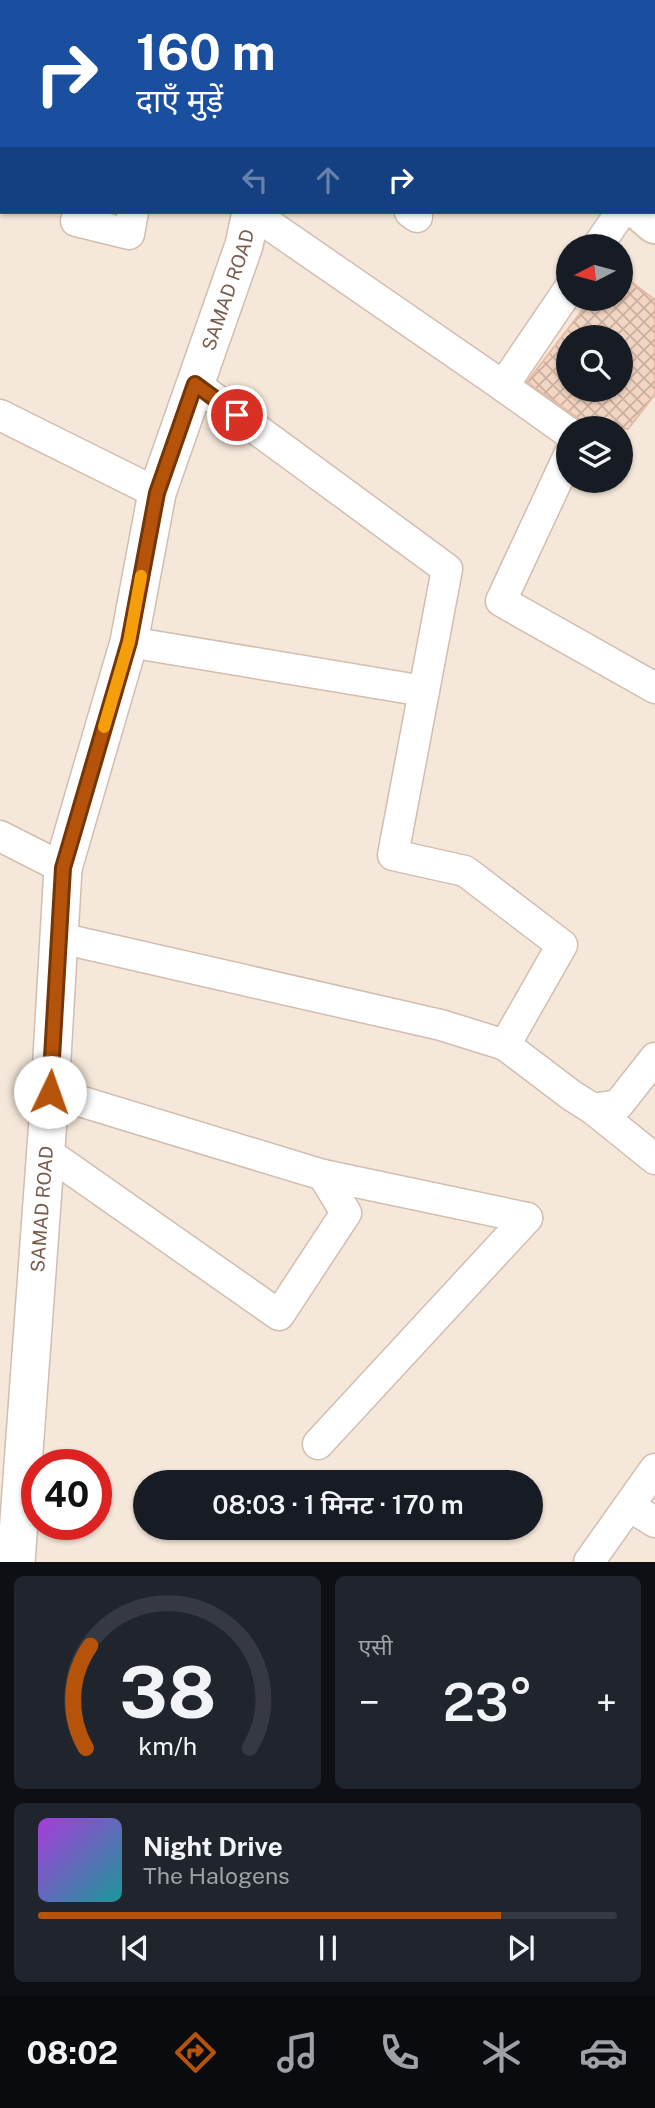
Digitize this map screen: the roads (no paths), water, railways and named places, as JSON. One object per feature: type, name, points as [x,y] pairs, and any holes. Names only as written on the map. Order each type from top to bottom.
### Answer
[{"type":"street","points":[[76,221],[129,233],[133,214]]},
{"type":"street","name":"SAMAD ROAD","points":[[16,1562],[11,1480],[45,1152],[63,868],[129,642],[157,493],[244,245],[251,214]]},
{"type":"street","points":[[254,214],[556,424]]},
{"type":"street","points":[[606,234],[620,214]]},
{"type":"street","points":[[503,386],[556,308]]},
{"type":"street","points":[[195,384],[447,569],[393,855],[465,871],[562,945],[505,1045]]},
{"type":"street","points":[[0,415],[157,493]]},
{"type":"street","points":[[556,483],[501,601],[655,688]]},
{"type":"street","points":[[129,642],[424,691]]},
{"type":"street","points":[[0,836],[63,868]]},
{"type":"street","points":[[60,938],[441,1025],[505,1045],[593,1109],[655,1159]]},
{"type":"street","points":[[593,1109],[618,1105],[655,1058]]},
{"type":"street","points":[[50,1092],[323,1175],[527,1218],[318,1444]]},
{"type":"street","points":[[45,1152],[279,1315],[346,1213],[323,1175]]},
{"type":"street","points":[[589,1562],[655,1469]]},
{"type":"street","points":[[629,1506],[655,1522]]}]
